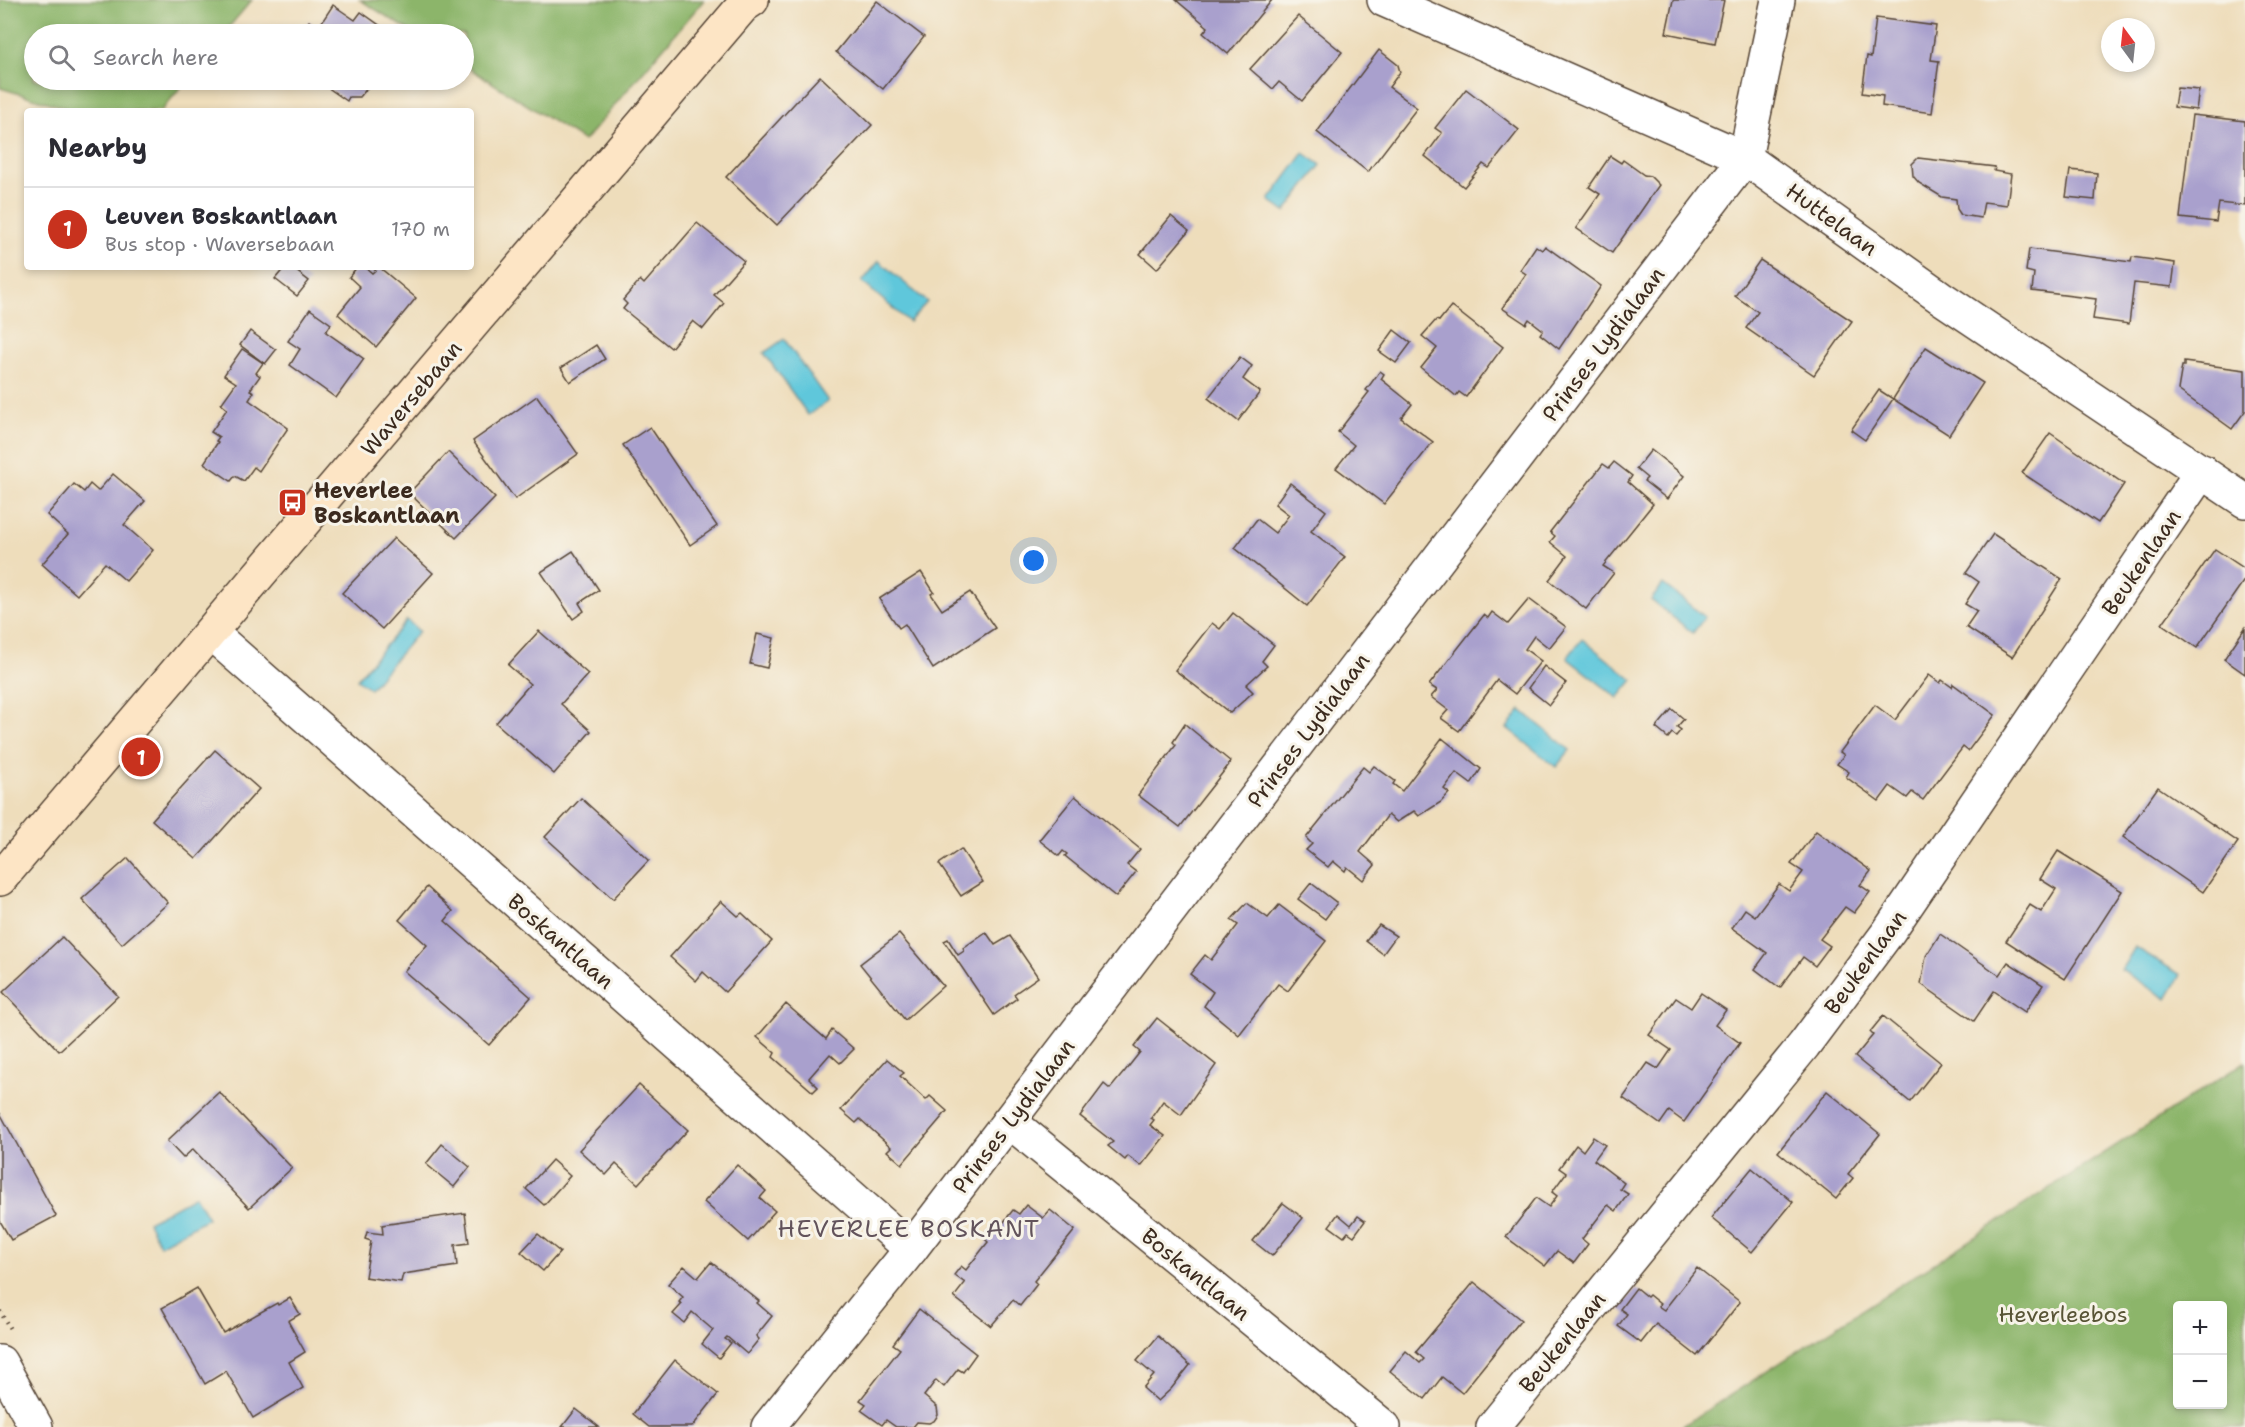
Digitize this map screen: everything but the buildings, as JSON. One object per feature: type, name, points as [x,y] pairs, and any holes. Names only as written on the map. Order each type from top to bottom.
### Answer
[{"type":"street","name":"Waversebaan","points":[[0,879],[743,6],[752,0]]},
{"type":"street","name":"Huttelaan","points":[[1384,0],[1745,158],[1940,297],[2245,501]]},
{"type":"street","name":"Prinses Lydialaan","points":[[768,1427],[911,1249],[1745,158],[1778,0]]},
{"type":"street","name":"Beukenlaan","points":[[1492,1427],[1804,1045],[1889,931],[2202,471]]},
{"type":"street","name":"Boskantlaan","points":[[211,633],[911,1249]]},
{"type":"street","name":"Boskantlaan","points":[[1009,1121],[1384,1427]]},
{"type":"street","points":[[0,1362],[36,1427]]},
{"type":"green space","points":[[0,0],[252,0],[232,24],[24,24],[24,90],[179,90],[164,108],[66,108],[0,88]]},
{"type":"green space","points":[[360,0],[704,0],[584,141],[474,71],[474,24],[399,24]]},
{"type":"green space","name":"Heverleebos","points":[[2245,1062],[2245,1427],[1681,1427]]},
{"type":"water","points":[[1304,153],[1321,165],[1285,212],[1269,200]]},
{"type":"water","points":[[879,261],[927,302],[909,322],[862,282]]},
{"type":"water","points":[[784,339],[828,401],[808,415],[764,353]]},
{"type":"water","points":[[1663,584],[1705,617],[1693,633],[1651,600]]},
{"type":"water","points":[[407,620],[419,631],[370,689],[357,679]]},
{"type":"water","points":[[1582,639],[1633,680],[1618,698],[1567,658]]},
{"type":"water","points":[[1521,710],[1570,750],[1556,767],[1507,728]]},
{"type":"water","points":[[2135,947],[2181,975],[2167,999],[2121,970]]},
{"type":"water","points":[[195,1196],[208,1218],[160,1245],[148,1222]]},
{"type":"place","name":"Heverlee Boskantlaan","points":[[293,503]]},
{"type":"place","name":"Leuven Boskantlaan","points":[[141,757]]},
{"type":"district","name":"HEVERLEE BOSKANT","points":[[909,1229]]}]
